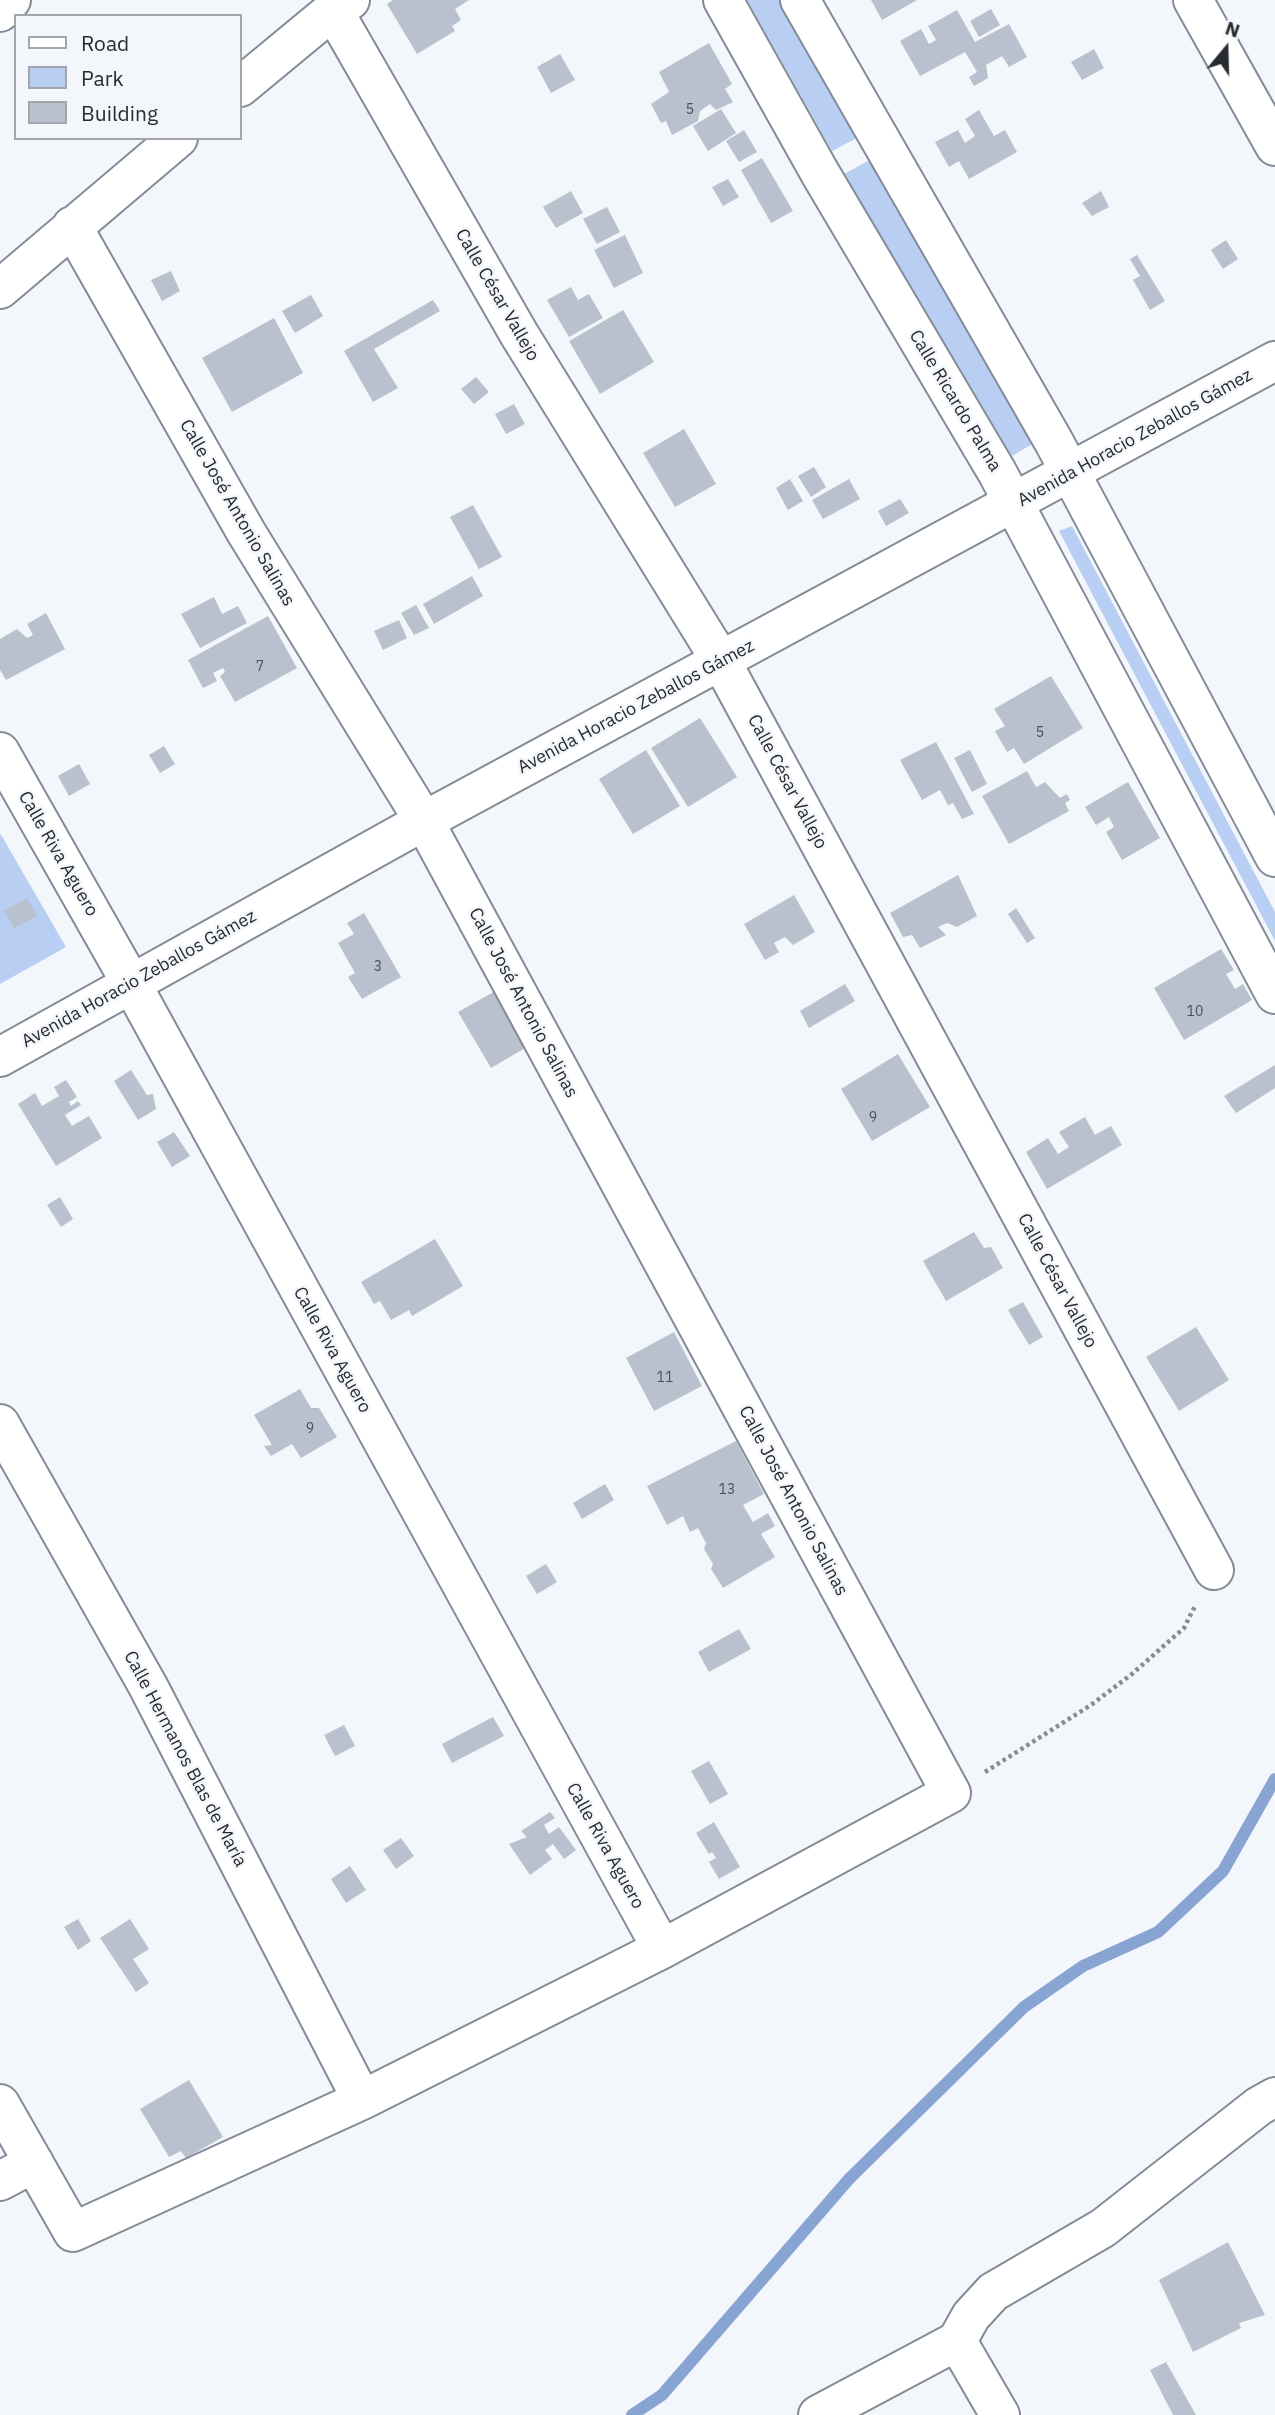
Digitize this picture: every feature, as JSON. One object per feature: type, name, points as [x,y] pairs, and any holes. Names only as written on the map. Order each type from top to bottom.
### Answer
[{"type":"street","points":[[0,12],[11,0]]},
{"type":"street","name":"Calle Ricardo Palma","points":[[723,0],[1014,504],[1275,994]]},
{"type":"street","points":[[800,0],[1069,472],[1275,857]]},
{"type":"street","points":[[1193,0],[1275,146]]},
{"type":"street","points":[[242,85],[341,5]]},
{"type":"street","name":"Calle César Vallejo","points":[[341,5],[519,334],[721,661],[1214,1570]]},
{"type":"street","points":[[0,289],[176,140]]},
{"type":"street","name":"Calle José Antonio Salinas","points":[[72,226],[246,532],[424,821],[951,1793]]},
{"type":"street","name":"Avenida Horacio Zeballos Gámez","points":[[0,1057],[424,821],[1275,361]]},
{"type":"street","name":"Calle Riva Aguero","points":[[0,752],[131,983],[662,1949]]},
{"type":"street","name":"Calle Hermanos Blas de María","points":[[0,1424],[148,1686],[362,2099]]},
{"type":"street","points":[[0,2104],[73,2232],[362,2099],[662,1949],[951,1793]]},
{"type":"street","points":[[818,2415],[957,2340],[971,2316],[993,2292],[1104,2228],[1275,2096]]},
{"type":"street","points":[[0,2181],[34,2163]]},
{"type":"street","points":[[957,2340],[1000,2415]]},
{"type":"path","points":[[951,1793],[1030,1746],[1132,1674],[1184,1628],[1214,1570]]},
{"type":"green space","points":[[747,0],[779,0],[857,138],[832,151]]},
{"type":"green space","points":[[870,160],[1034,443],[1012,456],[844,174]]},
{"type":"green space","points":[[1072,526],[1275,912],[1275,941],[1059,531]]},
{"type":"green space","points":[[0,833],[66,947],[0,984]]},
{"type":"building","points":[[393,0],[469,0],[455,9],[461,20],[452,26],[455,31],[417,54],[387,4]]},
{"type":"building","points":[[871,0],[917,0],[882,20]]},
{"type":"building","points":[[991,9],[1000,25],[979,37],[970,21]]},
{"type":"building","points":[[957,10],[975,42],[1009,24],[1027,57],[1009,67],[1002,56],[986,65],[988,78],[974,86],[969,77],[977,72],[965,52],[920,76],[900,41],[921,29],[929,44],[936,40],[928,26]]},
{"type":"building","points":[[709,43],[732,84],[725,89],[733,102],[716,110],[710,104],[700,111],[698,121],[672,135],[666,121],[661,123],[651,104],[669,92],[659,72]]},
{"type":"building","points":[[1094,49],[1104,68],[1082,80],[1071,62]]},
{"type":"building","points":[[560,54],[575,80],[551,93],[537,67]]},
{"type":"building","points":[[721,109],[736,133],[708,151],[693,126]]},
{"type":"building","points":[[979,110],[994,136],[1005,130],[1017,152],[969,179],[959,161],[949,167],[935,142],[958,130],[965,143],[975,136],[965,119]]},
{"type":"building","points":[[744,130],[757,152],[739,162],[726,141]]},
{"type":"building","points":[[762,158],[793,211],[771,223],[741,170]]},
{"type":"building","points":[[728,179],[739,197],[723,206],[712,187]]},
{"type":"building","points":[[571,191],[583,213],[556,228],[543,207]]},
{"type":"building","points":[[1101,191],[1109,207],[1092,216],[1082,203]]},
{"type":"building","points":[[607,207],[620,232],[597,244],[583,219]]},
{"type":"building","points":[[625,235],[643,273],[614,288],[594,250]]},
{"type":"building","points":[[1226,240],[1238,259],[1223,269],[1211,250]]},
{"type":"building","points":[[1137,255],[1165,301],[1150,310],[1133,280],[1140,276],[1130,259]]},
{"type":"building","points":[[171,271],[180,291],[162,301],[151,280]]},
{"type":"building","points":[[571,287],[578,300],[589,294],[603,318],[569,337],[547,300]]},
{"type":"building","points":[[311,295],[323,316],[295,333],[282,311]]},
{"type":"building","points":[[433,300],[440,311],[374,349],[398,388],[373,402],[344,351]]},
{"type":"building","points":[[623,310],[654,362],[600,394],[569,341]]},
{"type":"building","points":[[274,318],[303,373],[232,412],[202,358]]},
{"type":"building","points":[[476,377],[489,392],[474,404],[461,389]]},
{"type":"building","points":[[514,404],[525,424],[506,434],[495,414]]},
{"type":"building","points":[[684,429],[716,484],[675,507],[643,453]]},
{"type":"building","points":[[814,467],[826,487],[811,497],[798,476]]},
{"type":"building","points":[[790,479],[803,501],[788,510],[776,488]]},
{"type":"building","points":[[849,479],[860,499],[823,519],[812,500]]},
{"type":"building","points":[[900,499],[909,513],[886,526],[878,511]]},
{"type":"building","points":[[473,505],[502,557],[479,569],[450,517]]},
{"type":"building","points":[[472,576],[483,596],[434,624],[423,604]]},
{"type":"building","points":[[214,597],[222,614],[238,606],[247,623],[200,648],[181,614]]},
{"type":"building","points":[[416,605],[429,628],[414,635],[401,613]]},
{"type":"building","points":[[46,613],[65,649],[6,680],[0,670],[0,639],[17,629],[27,638],[33,635],[27,624]]},
{"type":"building","points":[[268,616],[297,668],[235,702],[220,676],[225,672],[223,668],[213,673],[217,681],[203,688],[188,660]]},
{"type":"building","points":[[399,620],[407,638],[383,650],[374,631]]},
{"type":"building","points":[[1051,676],[1083,728],[1024,764],[1014,748],[1007,752],[995,731],[1005,726],[994,709]]},
{"type":"building","points":[[700,718],[737,777],[688,807],[651,748]]},
{"type":"building","points":[[936,742],[974,814],[962,819],[953,803],[948,805],[940,790],[922,800],[900,760]]},
{"type":"building","points":[[164,746],[175,764],[160,773],[149,755]]},
{"type":"building","points":[[646,750],[680,806],[633,834],[599,779]]},
{"type":"building","points":[[970,750],[987,784],[972,792],[954,758]]},
{"type":"building","points":[[79,764],[90,784],[69,796],[58,776]]},
{"type":"building","points":[[1027,771],[1036,787],[1045,782],[1060,798],[1067,794],[1070,800],[1065,803],[1069,811],[1009,844],[982,796]]},
{"type":"building","points":[[1128,782],[1160,838],[1122,860],[1106,832],[1114,827],[1109,817],[1096,825],[1085,807]]},
{"type":"building","points":[[958,875],[977,916],[957,927],[947,923],[938,927],[946,935],[920,948],[912,935],[903,937],[890,913]]},
{"type":"building","points":[[794,895],[815,932],[793,945],[785,937],[774,943],[779,952],[765,960],[744,924]]},
{"type":"building","points":[[27,898],[37,916],[14,928],[4,911]]},
{"type":"building","points":[[1016,908],[1035,938],[1027,943],[1008,914]]},
{"type":"building","points":[[364,913],[401,977],[362,999],[348,977],[355,973],[338,943],[354,934],[347,923]]},
{"type":"building","points":[[1221,949],[1234,970],[1226,974],[1235,989],[1243,984],[1252,1000],[1184,1040],[1154,988]]},
{"type":"building","points":[[845,984],[855,1001],[809,1028],[800,1011]]},
{"type":"building","points":[[499,989],[532,1044],[491,1068],[458,1012]]},
{"type":"building","points":[[898,1054],[930,1107],[872,1141],[841,1089]]},
{"type":"building","points":[[1275,1065],[1275,1088],[1236,1113],[1224,1096]]},
{"type":"building","points":[[131,1070],[147,1095],[153,1094],[156,1109],[138,1120],[114,1081]]},
{"type":"building","points":[[66,1080],[77,1097],[69,1102],[71,1106],[78,1101],[81,1105],[65,1115],[72,1126],[89,1116],[102,1138],[56,1166],[18,1104],[35,1093],[42,1106],[59,1096],[54,1087]]},
{"type":"building","points":[[1085,1117],[1095,1135],[1111,1126],[1122,1145],[1047,1189],[1026,1152],[1048,1138],[1058,1154],[1069,1147],[1059,1132]]},
{"type":"building","points":[[174,1132],[190,1156],[172,1167],[157,1142]]},
{"type":"building","points":[[60,1197],[73,1219],[61,1227],[47,1205]]},
{"type":"building","points":[[974,1232],[984,1248],[991,1247],[1003,1268],[946,1301],[923,1261]]},
{"type":"building","points":[[435,1239],[463,1286],[412,1316],[409,1310],[391,1320],[380,1301],[374,1304],[361,1282]]},
{"type":"building","points":[[1023,1302],[1043,1337],[1029,1345],[1008,1310]]},
{"type":"building","points":[[1196,1327],[1229,1380],[1179,1411],[1146,1357]]},
{"type":"building","points":[[674,1332],[702,1386],[654,1411],[626,1358]]},
{"type":"building","points":[[300,1389],[311,1408],[319,1408],[337,1437],[301,1458],[292,1444],[271,1456],[264,1446],[272,1445],[254,1415]]},
{"type":"building","points":[[736,1441],[764,1494],[743,1505],[753,1522],[768,1513],[775,1526],[761,1534],[775,1557],[723,1588],[711,1569],[713,1564],[704,1549],[706,1543],[698,1528],[690,1532],[683,1516],[667,1525],[647,1486]]},
{"type":"building","points":[[605,1484],[614,1500],[582,1519],[573,1503]]},
{"type":"building","points":[[546,1564],[557,1582],[537,1594],[526,1576]]},
{"type":"building","points":[[739,1629],[751,1649],[709,1672],[698,1652]]},
{"type":"building","points":[[493,1717],[504,1736],[452,1763],[442,1744]]},
{"type":"building","points":[[344,1725],[355,1746],[335,1756],[324,1735]]},
{"type":"building","points":[[709,1761],[728,1794],[710,1804],[691,1771]]},
{"type":"building","points":[[550,1812],[555,1818],[544,1825],[549,1834],[559,1827],[576,1850],[564,1859],[553,1844],[545,1850],[552,1859],[530,1875],[509,1844],[527,1837],[521,1831]]},
{"type":"building","points":[[714,1822],[740,1867],[719,1879],[709,1862],[716,1858],[712,1852],[709,1854],[696,1833]]},
{"type":"building","points":[[401,1838],[414,1856],[396,1869],[383,1850]]},
{"type":"building","points":[[350,1866],[366,1890],[346,1903],[331,1879]]},
{"type":"building","points":[[78,1919],[91,1941],[78,1950],[64,1927]]},
{"type":"building","points":[[130,1919],[149,1949],[133,1959],[149,1983],[136,1992],[100,1938]]},
{"type":"building","points":[[189,2080],[223,2137],[186,2158],[181,2151],[169,2157],[140,2109]]},
{"type":"building","points":[[1228,2242],[1265,2315],[1239,2323],[1241,2328],[1193,2352],[1159,2280]]},
{"type":"building","points":[[1166,2362],[1196,2415],[1173,2415],[1150,2370]]},
{"type":"waterway","points":[[632,2415],[662,2395],[849,2179],[1024,2007],[1083,1966],[1158,1932],[1223,1871],[1275,1779]]}]
